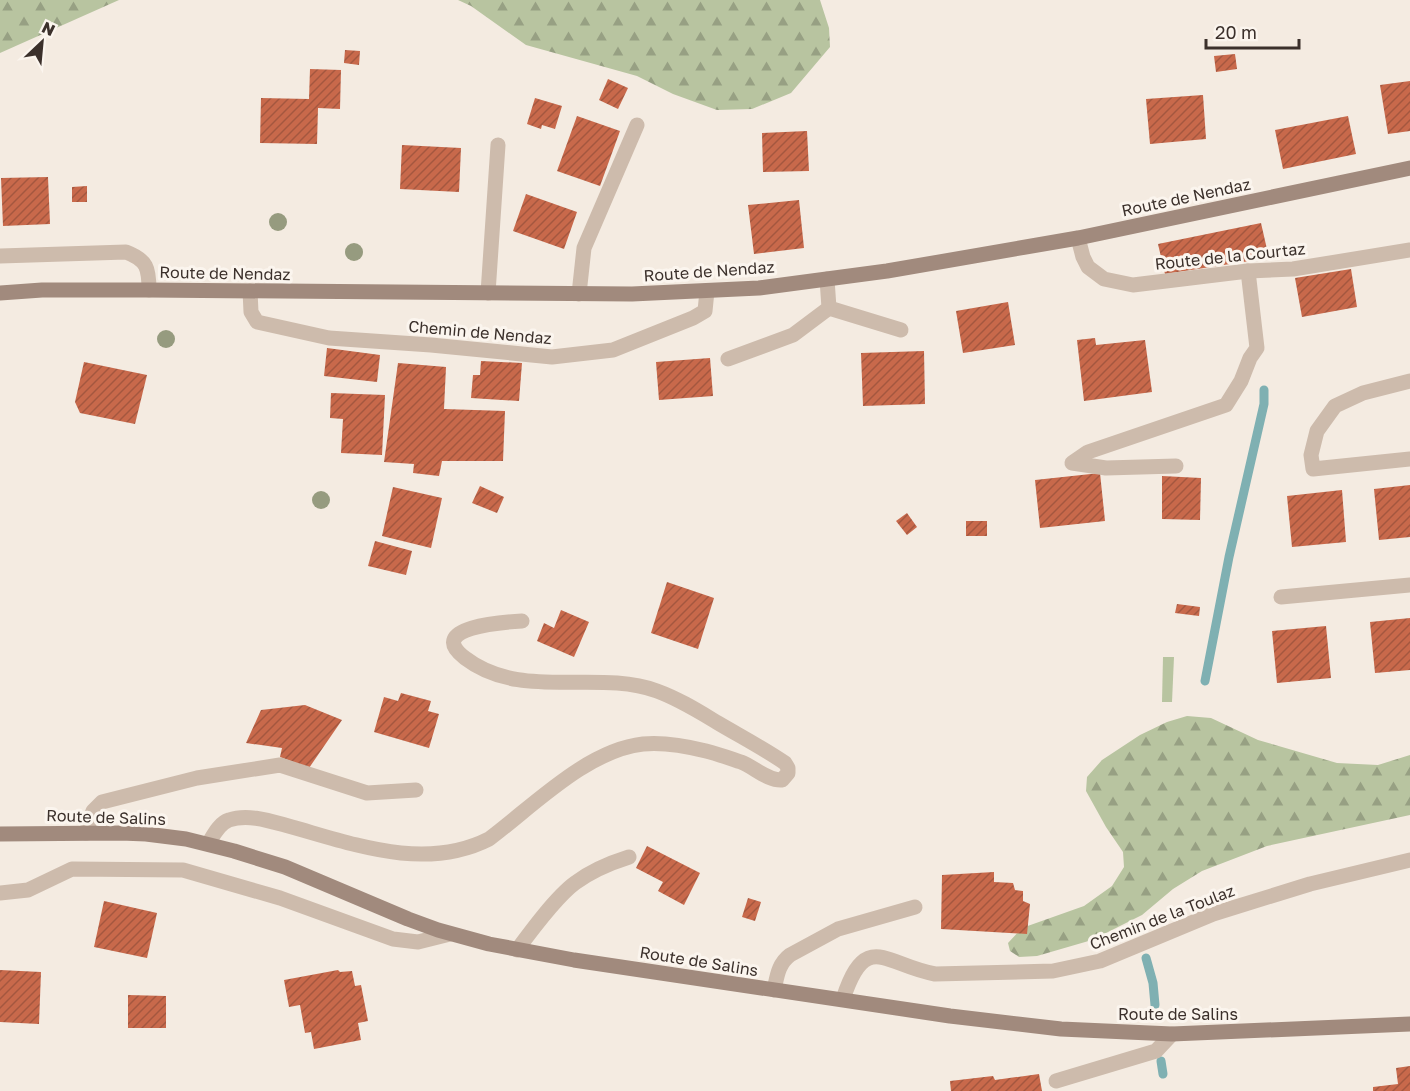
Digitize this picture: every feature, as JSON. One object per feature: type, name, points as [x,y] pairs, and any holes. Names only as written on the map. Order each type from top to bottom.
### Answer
[{"type":"street","points":[[579,294],[584,248],[637,125]]},
{"type":"street","points":[[488,293],[498,145]]},
{"type":"street","name":"Route de Nendaz","points":[[0,293],[42,290],[149,290],[579,294],[759,288],[887,271],[1078,238],[1410,168]]},
{"type":"street","name":"Route de la Courtaz","points":[[1078,238],[1088,267],[1104,279],[1133,285],[1248,271],[1293,269],[1410,250]]},
{"type":"street","points":[[0,256],[126,252],[137,256],[144,262],[149,274],[149,290]]},
{"type":"street","points":[[1176,466],[1106,468],[1072,463],[1088,452],[1226,405],[1257,348],[1248,271]]},
{"type":"street","points":[[827,279],[829,308]]},
{"type":"street","name":"Chemin de Nendaz","points":[[250,291],[251,312],[257,322],[268,325],[329,338],[552,357],[614,350],[693,318],[705,311],[707,291]]},
{"type":"street","points":[[829,308],[901,330]]},
{"type":"street","points":[[728,359],[793,334],[829,308]]},
{"type":"street","points":[[1410,381],[1363,393],[1335,406],[1317,431],[1311,455],[1313,470],[1410,459]]},
{"type":"street","points":[[1281,597],[1410,585]]},
{"type":"street","points":[[208,844],[227,821],[247,818],[273,822],[379,849],[419,855],[451,852],[474,846],[489,838],[589,764],[608,754],[644,744],[690,747],[719,754],[775,780],[782,780],[788,774],[788,768],[784,763],[674,698],[636,686],[547,683],[492,673],[474,665],[459,653],[455,646],[458,633],[470,628],[522,621]]},
{"type":"street","points":[[86,833],[93,810],[102,802],[197,778],[280,765],[367,793],[416,790]]},
{"type":"street","name":"Route de Salins","points":[[0,834],[146,834],[208,844],[285,867],[408,919],[450,934],[517,950],[774,990],[1017,1024],[1092,1031],[1172,1034],[1410,1024]]},
{"type":"street","points":[[517,950],[542,918],[574,884],[608,864],[629,857]]},
{"type":"street","name":"Chemin de la Toulaz","points":[[843,999],[855,969],[871,956],[880,955],[920,971],[935,974],[1053,971],[1100,961],[1213,914],[1310,884],[1410,861]]},
{"type":"street","points":[[0,893],[28,890],[72,869],[183,870],[280,898],[393,939],[418,942],[450,934]]},
{"type":"street","points":[[774,990],[778,969],[785,958],[790,955],[838,929],[915,907]]},
{"type":"street","points":[[1056,1081],[1156,1050],[1172,1034]]},
{"type":"green space","points":[[0,0],[119,0],[0,53]]},
{"type":"green space","points":[[458,0],[820,0],[829,28],[830,47],[791,93],[752,109],[717,110],[673,94],[637,76],[526,45],[471,6]]},
{"type":"green space","points":[[1163,657],[1174,657],[1172,702],[1162,702]]},
{"type":"green space","points":[[1187,716],[1211,718],[1258,740],[1337,763],[1378,765],[1410,755],[1410,815],[1267,846],[1202,871],[1173,889],[1142,915],[1092,940],[1037,956],[1019,957],[1010,951],[1008,943],[1022,928],[1084,906],[1112,886],[1124,867],[1123,852],[1086,791],[1087,777],[1102,760],[1140,735],[1167,722]]},
{"type":"building","points":[[345,50],[360,51],[359,65],[344,63]]},
{"type":"building","points":[[1235,54],[1237,69],[1216,72],[1214,56]]},
{"type":"building","points":[[310,69],[341,70],[340,109],[318,108],[317,144],[260,143],[261,98],[309,99]]},
{"type":"building","points":[[608,79],[628,88],[618,109],[599,100]]},
{"type":"building","points":[[1410,81],[1410,131],[1388,134],[1380,85]]},
{"type":"building","points":[[1203,95],[1206,139],[1150,144],[1146,99]]},
{"type":"building","points":[[535,98],[562,106],[555,129],[542,125],[541,129],[527,124]]},
{"type":"building","points":[[577,116],[620,131],[600,186],[557,171]]},
{"type":"building","points":[[1348,116],[1356,154],[1283,169],[1275,130]]},
{"type":"building","points":[[807,131],[809,171],[763,172],[762,133]]},
{"type":"building","points":[[402,145],[461,148],[459,192],[400,189]]},
{"type":"building","points":[[48,177],[50,224],[3,226],[1,178]]},
{"type":"building","points":[[87,186],[87,202],[72,202],[72,187]]},
{"type":"building","points":[[526,194],[577,212],[564,249],[513,231]]},
{"type":"building","points":[[799,200],[804,248],[754,254],[748,205]]},
{"type":"building","points":[[1261,223],[1269,258],[1165,274],[1158,244]]},
{"type":"building","points":[[1351,269],[1357,307],[1302,317],[1295,278]]},
{"type":"building","points":[[1008,302],[1015,345],[963,353],[956,311]]},
{"type":"building","points":[[1095,338],[1096,345],[1145,340],[1152,392],[1084,401],[1077,340]]},
{"type":"building","points":[[327,348],[380,355],[377,382],[324,376]]},
{"type":"building","points":[[924,351],[925,404],[863,406],[861,353]]},
{"type":"building","points":[[710,358],[713,396],[659,400],[656,362]]},
{"type":"building","points":[[481,361],[522,363],[519,401],[471,398],[473,375],[480,375]]},
{"type":"building","points":[[84,362],[147,375],[135,424],[80,413],[75,402]]},
{"type":"building","points":[[398,363],[446,367],[444,409],[505,411],[503,461],[442,461],[439,476],[413,473],[414,464],[384,462]]},
{"type":"building","points":[[331,393],[385,395],[382,455],[341,453],[343,419],[330,418]]},
{"type":"building","points":[[1100,473],[1105,521],[1040,528],[1035,480]]},
{"type":"building","points":[[1162,476],[1201,478],[1200,520],[1162,519]]},
{"type":"building","points":[[1410,485],[1410,537],[1379,540],[1374,489]]},
{"type":"building","points":[[480,486],[504,497],[497,513],[472,503]]},
{"type":"building","points":[[393,487],[442,498],[431,548],[382,536]]},
{"type":"building","points":[[1342,490],[1346,542],[1292,547],[1287,496]]},
{"type":"building","points":[[907,513],[917,527],[907,535],[896,521]]},
{"type":"building","points":[[966,521],[987,521],[987,536],[966,536]]},
{"type":"building","points":[[375,541],[412,551],[406,575],[368,566]]},
{"type":"building","points":[[667,582],[714,598],[698,649],[651,633]]},
{"type":"building","points":[[1177,604],[1200,607],[1199,616],[1175,613]]},
{"type":"building","points":[[561,610],[589,622],[574,657],[537,641],[544,623],[554,628]]},
{"type":"building","points":[[1410,618],[1410,670],[1375,673],[1370,622]]},
{"type":"building","points":[[1326,626],[1331,678],[1277,683],[1272,631]]},
{"type":"building","points":[[401,693],[431,701],[428,711],[439,714],[429,748],[374,732],[384,697],[398,701]]},
{"type":"building","points":[[305,705],[342,720],[309,768],[280,757],[282,748],[246,743],[261,710]]},
{"type":"building","points":[[647,846],[700,873],[684,905],[658,891],[663,882],[636,868]]},
{"type":"building","points":[[994,872],[994,882],[1013,883],[1015,890],[1023,891],[1023,901],[1030,904],[1027,934],[941,929],[942,875]]},
{"type":"building","points":[[748,898],[761,902],[755,921],[742,917]]},
{"type":"building","points":[[104,901],[157,913],[147,958],[94,947]]},
{"type":"building","points":[[0,970],[41,972],[39,1024],[0,1022]]},
{"type":"building","points":[[338,970],[340,972],[352,971],[355,986],[361,985],[368,1021],[358,1023],[361,1040],[314,1049],[311,1032],[305,1033],[300,1005],[289,1007],[284,980]]},
{"type":"building","points":[[128,995],[166,996],[166,1028],[128,1028]]},
{"type":"building","points":[[1410,1066],[1410,1091],[1373,1091],[1373,1087],[1398,1084],[1396,1068]]},
{"type":"building","points":[[1039,1074],[1042,1091],[951,1091],[950,1081],[993,1076],[995,1080]]},
{"type":"waterway","points":[[1205,681],[1229,557],[1264,404],[1264,390]]},
{"type":"waterway","points":[[1146,958],[1153,983],[1155,1005]]},
{"type":"waterway","points":[[1161,1061],[1163,1074]]}]
